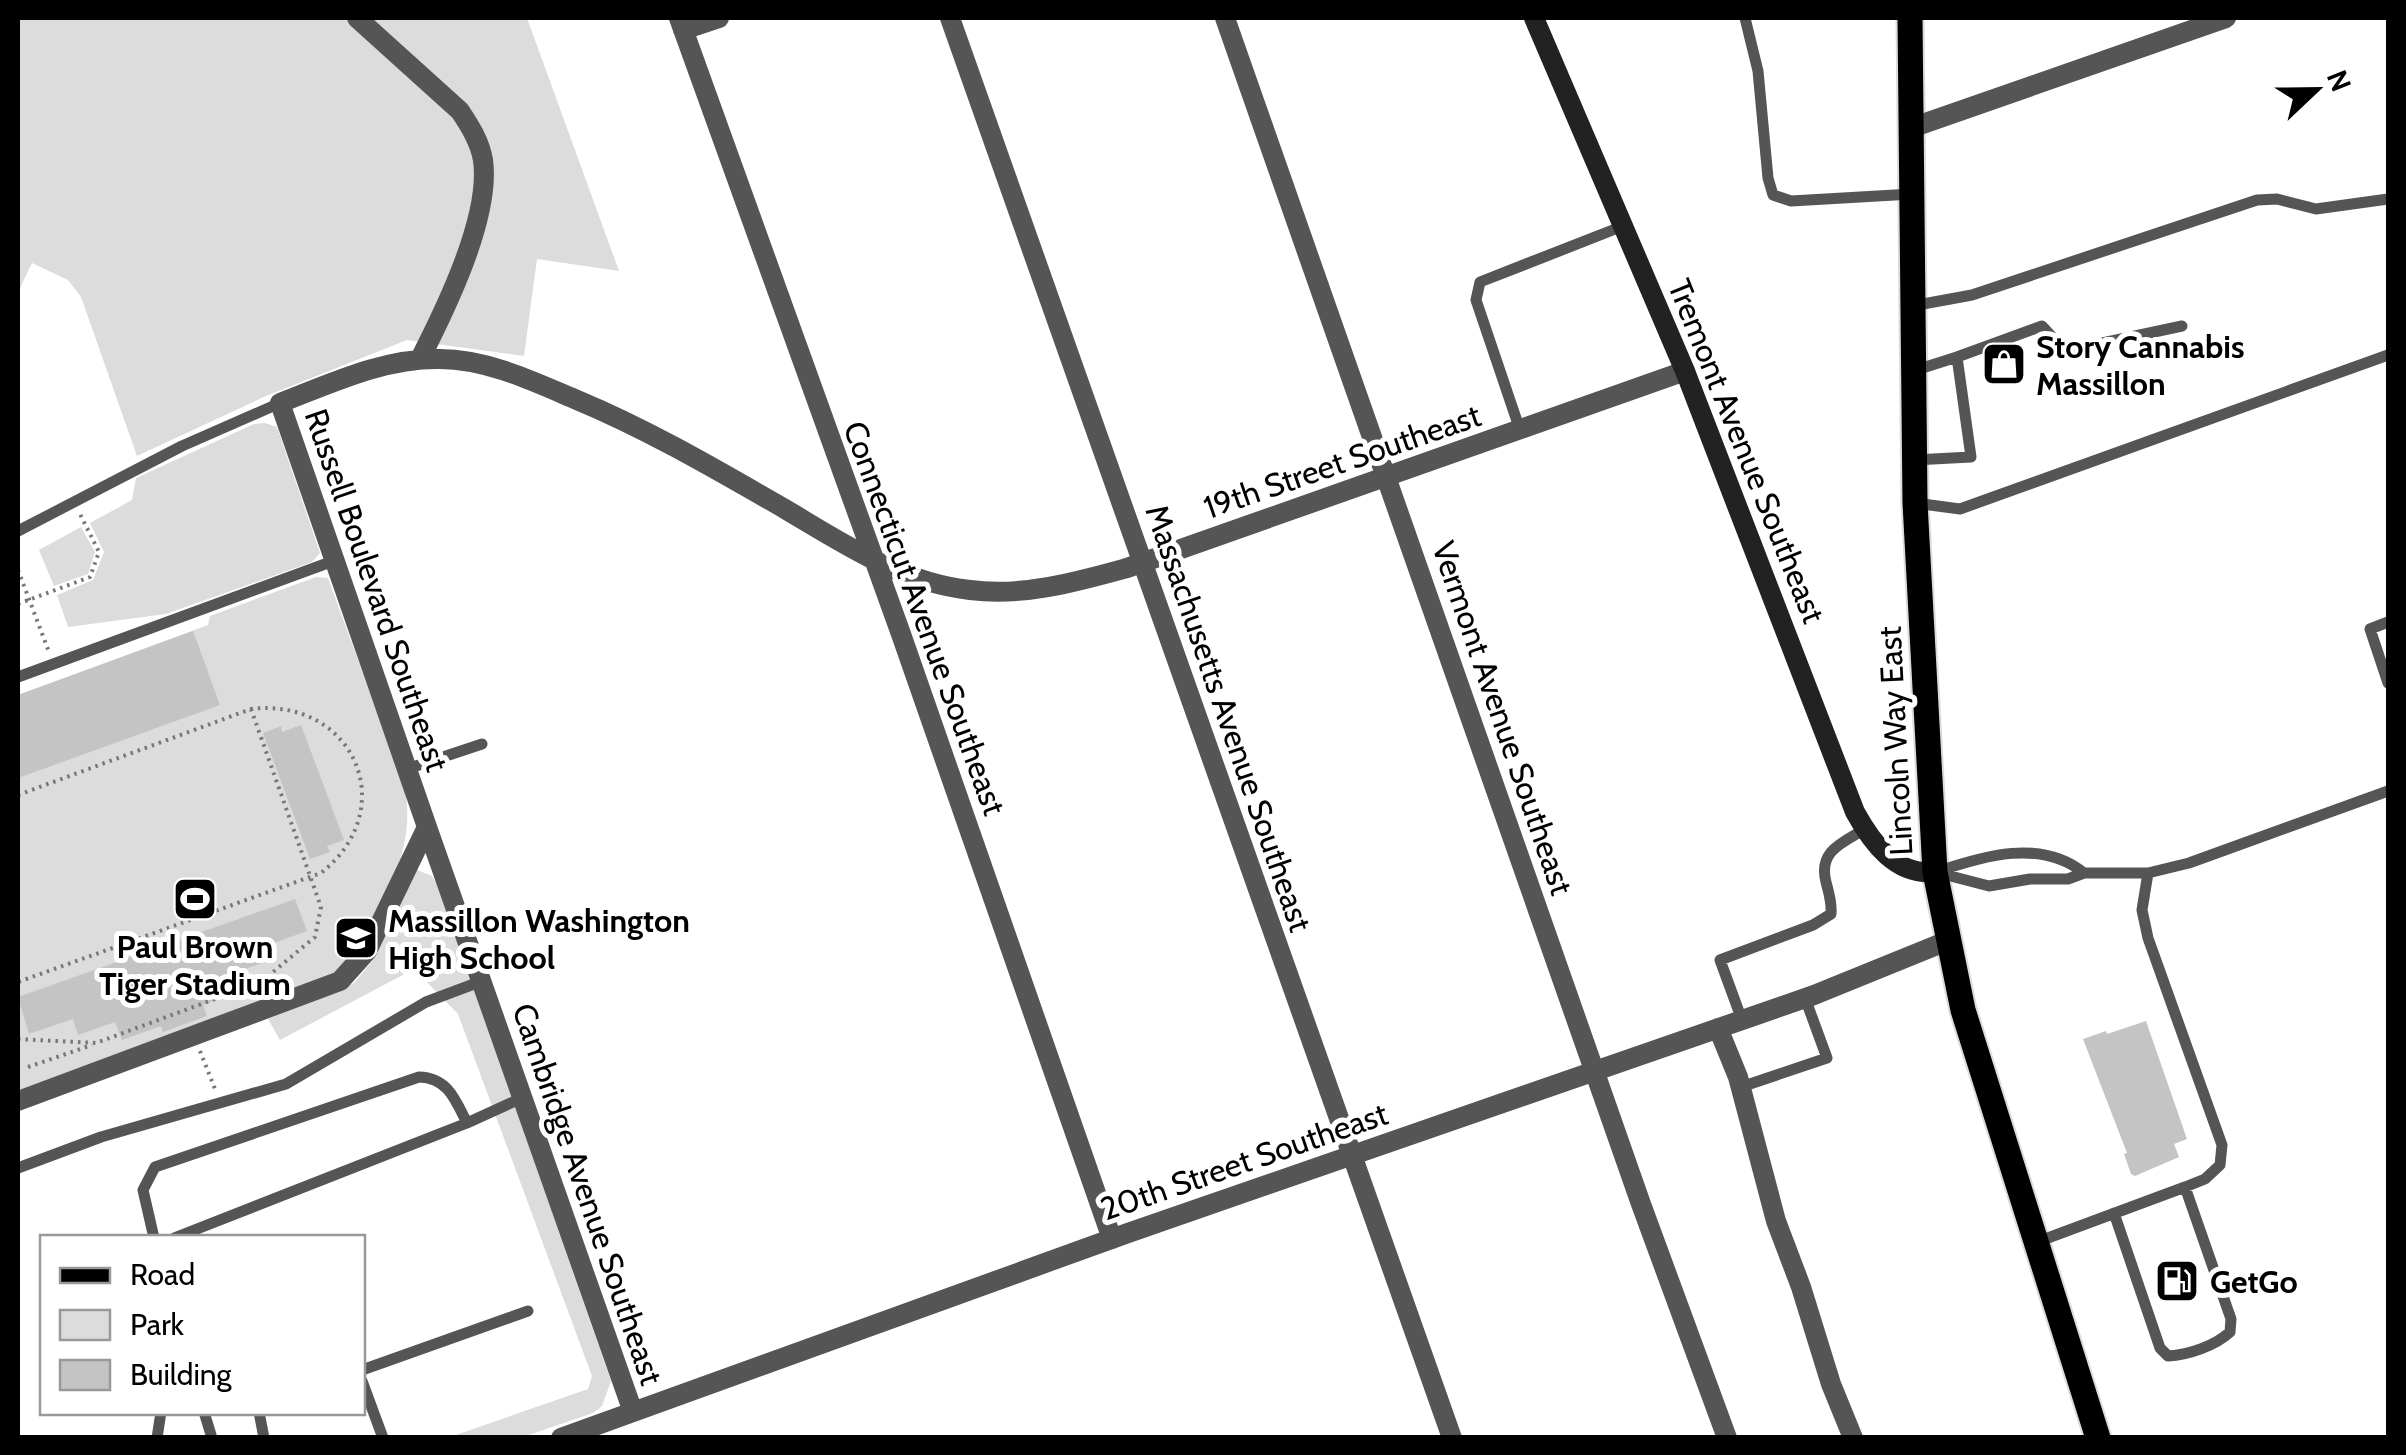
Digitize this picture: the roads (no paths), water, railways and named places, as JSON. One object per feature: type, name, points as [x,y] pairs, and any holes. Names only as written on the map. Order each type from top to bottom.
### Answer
[{"type":"main road","name":"Lincoln Way East","points":[[1910,18],[1914,460],[1935,872],[1963,1010],[2094,1436]]},
{"type":"street","points":[[357,18],[460,111],[482,154],[479,210],[471,238],[448,305],[420,360]]},
{"type":"street","points":[[681,24],[719,18]]},
{"type":"street","name":"Massachusetts Avenue Southeast","points":[[950,18],[1452,1438]]},
{"type":"street","name":"Vermont Avenue Southeast","points":[[1225,18],[1723,1436]]},
{"type":"street","name":"Tremont Avenue Southeast","points":[[1534,18],[1684,371],[1844,786],[1865,829],[1880,849],[1901,866],[1923,874],[1935,872]]},
{"type":"street","points":[[1911,128],[2226,18]]},
{"type":"street","name":"Connecticut Avenue Southeast","points":[[681,24],[902,634],[1112,1239]]},
{"type":"street","name":"Russell Boulevard Southeast","points":[[427,827],[280,402],[352,375],[420,360],[470,362],[585,403],[711,467],[872,560],[917,580],[944,587],[1015,591]]},
{"type":"street","name":"19th Street Southeast","points":[[1015,591],[1085,579],[1143,562],[1684,371]]},
{"type":"street","points":[[18,1101],[328,988],[351,972],[367,951],[427,827]]},
{"type":"street","name":"Cambridge Avenue Southeast","points":[[427,827],[633,1412]]},
{"type":"street","name":"20th Street Southeast","points":[[561,1438],[1112,1239],[1805,998],[1948,941]]},
{"type":"street","points":[[1718,1028],[1740,1087],[1771,1204],[1853,1438]]},
{"type":"lane","points":[[1745,18],[1758,71],[1773,195],[1790,201],[1912,194]]},
{"type":"lane","points":[[1912,306],[1972,295],[2256,200],[2276,199],[2316,208],[2388,198]]},
{"type":"lane","points":[[1520,430],[1476,300],[1480,282],[1622,226]]},
{"type":"lane","points":[[1912,372],[2042,326],[2065,351],[2182,326]]},
{"type":"lane","points":[[1916,503],[1960,509],[2388,356]]},
{"type":"lane","points":[[1914,460],[1971,457],[1956,357]]},
{"type":"lane","points":[[18,531],[182,446],[280,402]]},
{"type":"lane","points":[[18,677],[336,560]]},
{"type":"lane","points":[[2388,622],[2370,629],[2388,683]]},
{"type":"lane","points":[[408,769],[482,744]]},
{"type":"lane","points":[[1935,872],[1989,886],[2030,879],[2068,879],[2084,873],[2148,873],[2189,863],[2388,791]]},
{"type":"lane","points":[[1742,1020],[1720,960],[1814,925],[1831,914],[1824,859],[1865,829]]},
{"type":"lane","points":[[1935,872],[1984,856],[2038,854],[2070,862],[2084,873]]},
{"type":"lane","points":[[2036,1242],[2185,1188],[2205,1179],[2220,1166],[2222,1144],[2148,938],[2142,910],[2148,873]]},
{"type":"lane","points":[[18,1168],[100,1138],[286,1084],[426,1002],[482,981]]},
{"type":"lane","points":[[1740,1087],[1826,1058],[1805,998]]},
{"type":"lane","points":[[153,1235],[143,1190],[154,1167],[181,1157],[419,1077],[442,1082],[467,1122]]},
{"type":"lane","points":[[182,1235],[524,1097]]},
{"type":"lane","points":[[2114,1213],[2160,1348],[2168,1356],[2178,1355],[2221,1340],[2230,1332],[2231,1319],[2185,1188]]},
{"type":"lane","points":[[365,1369],[528,1311]]},
{"type":"lane","points":[[365,1390],[382,1438]]},
{"type":"place","name":"Story Cannabis Massillon","points":[[2004,364]]},
{"type":"place","name":"Paul Brown Tiger Stadium","points":[[195,899]]},
{"type":"place","name":"Massillon Washington High School","points":[[356,938]]},
{"type":"place","name":"GetGo","points":[[2177,1281]]}]
